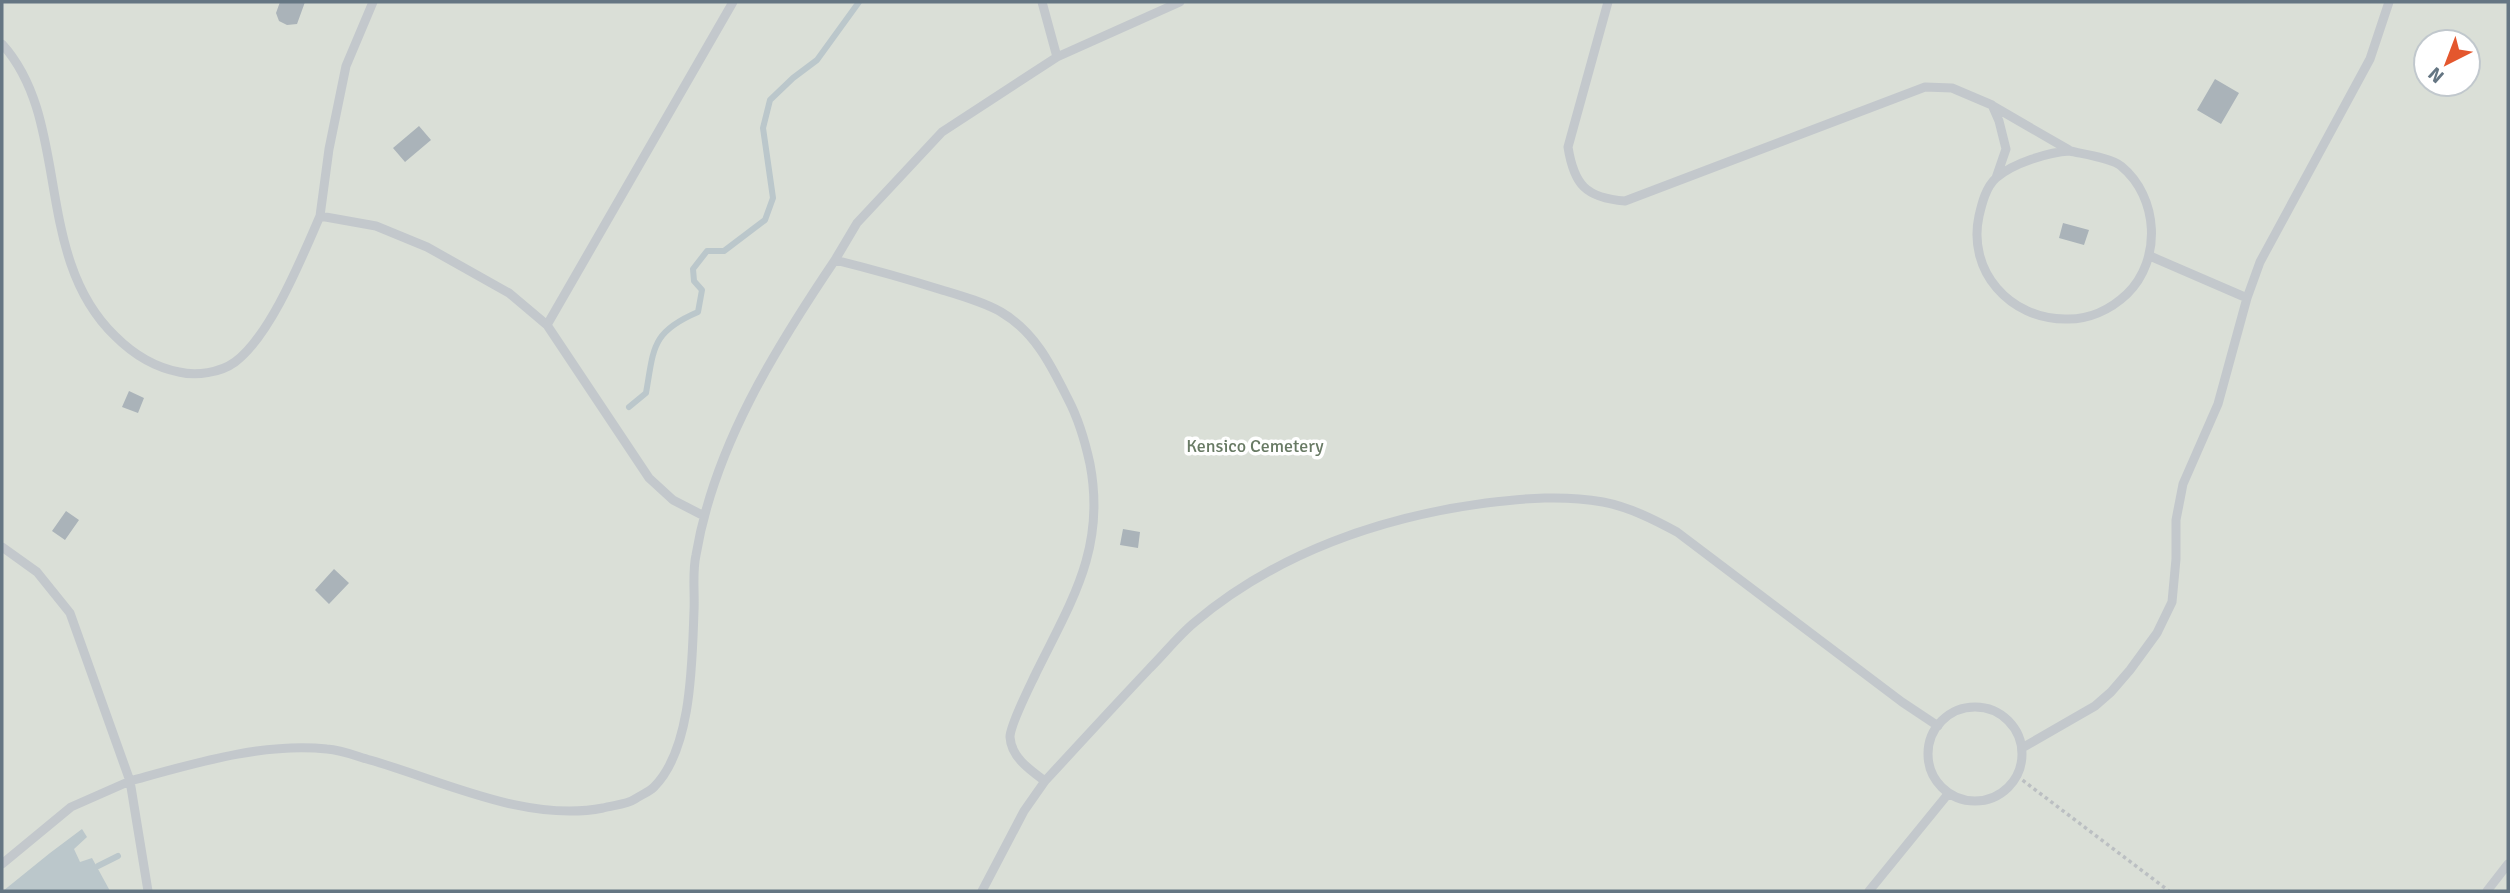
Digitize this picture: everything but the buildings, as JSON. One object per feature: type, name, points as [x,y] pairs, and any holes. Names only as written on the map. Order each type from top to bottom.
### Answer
[{"type":"lane","points":[[2,44],[31,86],[63,240],[74,273],[90,306],[106,328],[146,361],[165,370],[189,374],[211,372],[234,363],[255,341],[275,310],[320,216],[329,149],[346,66],[373,2]]},
{"type":"lane","points":[[547,325],[733,2]]},
{"type":"lane","points":[[1042,2],[1057,57]]},
{"type":"lane","points":[[2,864],[71,807],[130,781],[171,769],[293,746],[331,749],[525,807],[563,812],[592,810],[631,802],[653,788],[669,766],[680,739],[688,694],[695,558],[717,474],[736,430],[800,312],[857,223],[942,132],[1057,57],[1180,2]]},
{"type":"lane","points":[[1608,2],[1568,147],[1571,166],[1577,180],[1589,192],[1605,200],[1625,201],[1925,88],[1952,88],[1992,105],[2070,150],[2120,164],[2140,187],[2151,219],[2150,256],[2136,285],[2114,306],[2079,320],[2049,319],[2019,308],[1996,288],[1981,260],[1976,230],[1982,200],[1996,178],[2006,149],[1992,105]]},
{"type":"lane","points":[[2022,748],[2095,706],[2130,670],[2157,633],[2172,602],[2176,520],[2183,484],[2218,404],[2247,298],[2260,262],[2370,59],[2389,2]]},
{"type":"lane","points":[[1996,178],[2032,159],[2052,152],[2070,150]]},
{"type":"lane","points":[[320,216],[376,226],[427,247],[509,293],[547,325],[649,478],[673,500],[704,516]]},
{"type":"lane","points":[[2150,256],[2247,298]]},
{"type":"lane","points":[[835,260],[978,301],[1022,327],[1038,344],[1085,438],[1094,488],[1094,534],[1073,598],[1024,698],[1010,736],[1016,754],[1029,769],[1045,781]]},
{"type":"lane","points":[[982,891],[1024,811],[1045,781],[1194,623],[1244,585],[1292,559],[1401,518],[1464,506],[1529,498],[1603,502],[1642,514],[1677,532],[1902,702],[1938,726]]},
{"type":"lane","points":[[2,547],[37,572],[70,613],[130,781],[148,891]]},
{"type":"lane","points":[[1974,707],[1991,710],[2005,718],[2017,733],[2022,748],[2022,760],[2017,776],[2007,789],[1991,799],[1975,802],[1948,794],[1939,786],[1929,764],[1928,748],[1933,732],[1947,716],[1962,709],[1974,707]]},
{"type":"lane","points":[[1869,891],[1948,794]]},
{"type":"lane","points":[[2487,891],[2508,864]]},
{"type":"path","points":[[2017,776],[2169,891]]},
{"type":"green space","name":"Kensico Cemetery","points":[[2,2],[2508,2],[2508,891],[2,891]]},
{"type":"shaded area","points":[[82,829],[87,837],[74,849],[80,862],[92,858],[110,891],[3,891],[50,853]]},
{"type":"waterway","points":[[629,407],[646,393],[657,343],[671,327],[698,312],[702,290],[694,281],[693,269],[707,251],[724,251],[765,220],[773,198],[763,128],[770,100],[817,60],[859,2]]},
{"type":"waterway","points":[[98,866],[118,856]]}]
